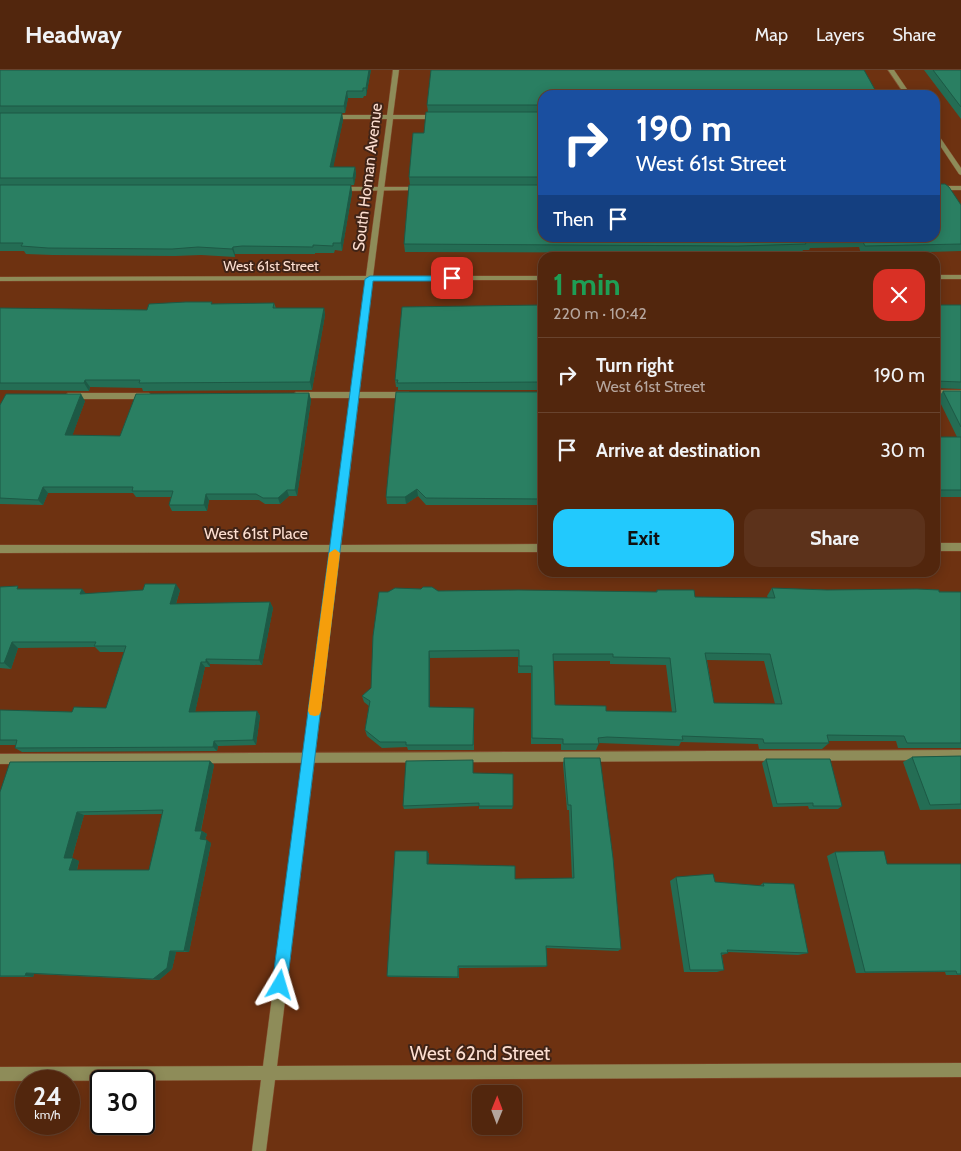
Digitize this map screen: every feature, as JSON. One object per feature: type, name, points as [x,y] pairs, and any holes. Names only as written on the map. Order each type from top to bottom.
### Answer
[{"type":"street","name":"South Homan Avenue","points":[[259,1151],[396,70]]},
{"type":"street","points":[[891,70],[905,90]]},
{"type":"street","points":[[327,117],[450,117]]},
{"type":"street","points":[[940,142],[961,173]]},
{"type":"street","points":[[940,188],[961,188]]},
{"type":"street","points":[[335,189],[426,189]]},
{"type":"street","points":[[940,277],[961,277]]},
{"type":"street","name":"West 61st Street","points":[[0,279],[538,278]]},
{"type":"street","points":[[940,393],[961,393]]},
{"type":"street","points":[[282,395],[416,395]]},
{"type":"street","points":[[58,396],[156,396]]},
{"type":"street","points":[[940,547],[961,547]]},
{"type":"street","name":"West 61st Place","points":[[0,549],[538,548]]},
{"type":"street","points":[[0,758],[961,755]]},
{"type":"street","name":"West 62nd Street","points":[[0,1074],[961,1070]]},
{"type":"building","points":[[0,70],[369,70],[366,88],[363,88],[363,91],[347,91],[344,106],[0,106]]},
{"type":"building","points":[[431,70],[864,70],[875,90],[538,90],[538,105],[427,105]]},
{"type":"building","points":[[933,70],[961,70],[961,107]]},
{"type":"building","points":[[426,112],[538,112],[538,177],[409,177],[413,133],[424,133]]},
{"type":"building","points":[[0,113],[342,113],[330,167],[355,167],[353,178],[0,178]]},
{"type":"building","points":[[940,184],[945,184],[949,187],[961,205],[961,244],[865,246],[863,242],[940,242]]},
{"type":"building","points":[[0,185],[351,185],[341,243],[333,243],[333,246],[242,246],[233,247],[232,249],[198,247],[172,249],[48,248],[21,246],[23,243],[0,243]]},
{"type":"building","points":[[409,185],[538,185],[538,242],[805,242],[806,244],[738,246],[404,244]]},
{"type":"building","points":[[212,302],[211,304],[274,303],[273,308],[324,308],[310,382],[139,383],[140,380],[85,380],[84,383],[0,383],[0,308],[147,310],[149,304]]},
{"type":"building","points":[[538,305],[538,382],[397,383],[398,380],[395,380],[402,307]]},
{"type":"building","points":[[940,305],[961,305],[961,382],[940,381]]},
{"type":"building","points":[[943,391],[961,391],[961,427]]},
{"type":"building","points":[[396,392],[538,392],[538,499],[426,498],[417,489],[405,497],[386,497]]},
{"type":"building","points":[[309,393],[295,490],[287,490],[278,498],[263,498],[256,494],[206,494],[204,505],[169,505],[173,491],[132,491],[133,487],[43,487],[38,500],[0,498],[0,405],[6,394],[81,394],[65,435],[120,436],[136,394]]},
{"type":"building","points":[[940,437],[961,437],[961,490],[940,490]]},
{"type":"building","points":[[145,584],[176,584],[170,604],[270,602],[259,660],[206,659],[206,662],[201,662],[189,712],[257,711],[253,740],[214,741],[213,747],[15,748],[17,740],[0,740],[0,710],[72,712],[74,707],[106,708],[126,646],[94,646],[96,642],[12,642],[4,663],[0,663],[0,587],[18,586],[17,589],[82,589],[80,594],[143,590]]},
{"type":"building","points":[[423,587],[432,587],[438,591],[657,592],[657,590],[694,590],[695,597],[775,598],[772,588],[827,590],[917,589],[961,592],[961,743],[907,743],[904,736],[827,735],[829,743],[764,743],[763,739],[682,736],[683,740],[607,737],[598,738],[599,744],[563,744],[563,739],[532,738],[532,666],[519,666],[519,650],[429,651],[429,707],[474,708],[473,745],[406,745],[406,742],[380,742],[365,730],[370,701],[362,696],[371,688],[373,636],[379,592],[388,592],[395,588],[421,589]],"holes":[[[705,653],[770,654],[782,704],[714,703]],[[553,654],[613,654],[613,657],[670,658],[676,712],[606,711],[606,706],[555,705]]]},
{"type":"building","points":[[961,756],[961,804],[930,805],[912,757]]},
{"type":"building","points":[[564,758],[600,758],[613,858],[621,949],[546,946],[547,966],[458,966],[458,977],[387,976],[395,851],[427,851],[427,864],[515,866],[515,879],[574,878],[571,805],[568,805]]},
{"type":"building","points":[[766,759],[830,759],[842,806],[813,806],[813,803],[777,804]]},
{"type":"building","points":[[473,760],[473,773],[513,774],[513,806],[479,806],[479,803],[403,806],[406,761]]},
{"type":"building","points":[[210,761],[195,831],[202,831],[200,839],[207,840],[184,951],[170,951],[167,968],[153,979],[26,973],[25,976],[0,976],[0,792],[10,762]],"holes":[[[163,810],[149,870],[69,870],[73,858],[64,858],[77,812]]]},
{"type":"building","points":[[884,851],[887,864],[961,864],[961,974],[957,974],[956,971],[865,972],[835,852]]},
{"type":"building","points":[[713,874],[715,882],[764,886],[763,883],[794,884],[808,953],[727,950],[728,953],[721,953],[724,970],[690,970],[676,877]]},
{"type":"slow traffic","points":[[315,711],[335,553]]},
{"type":"route","points":[[280,985],[370,279],[452,278]]}]
